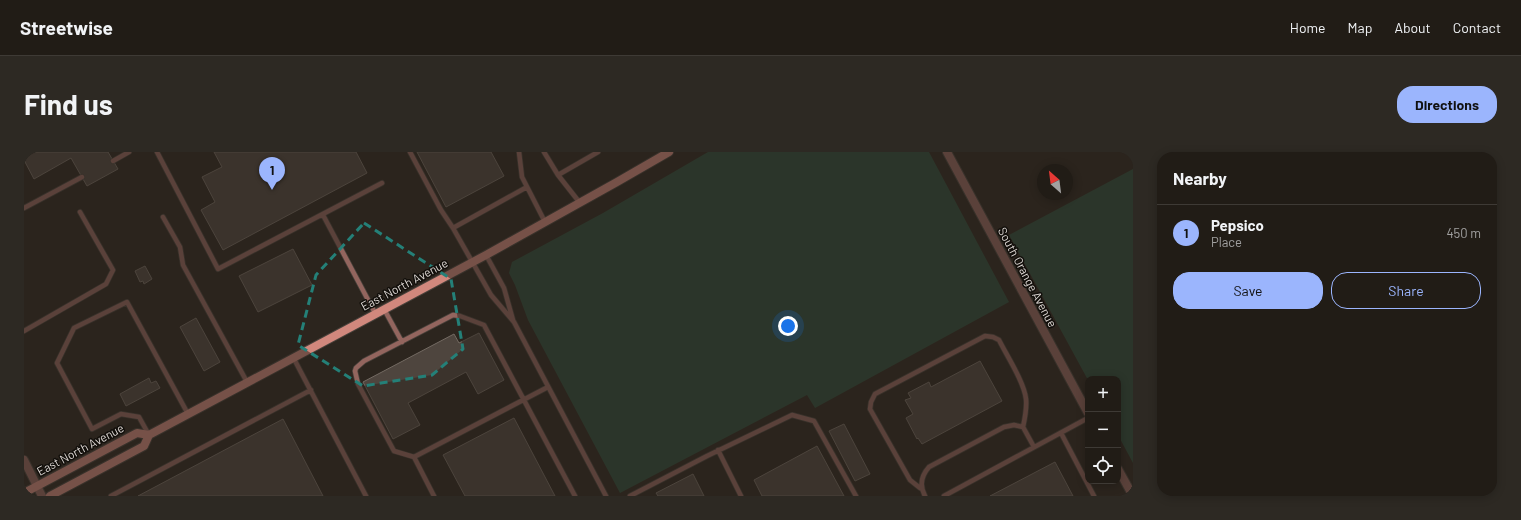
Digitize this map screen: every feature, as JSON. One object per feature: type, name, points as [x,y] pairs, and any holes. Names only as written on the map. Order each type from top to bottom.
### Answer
[{"type":"street","name":"East North Avenue","points":[[50,496],[144,446],[149,435],[472,262],[580,203],[659,155],[669,152]]},
{"type":"street","name":"South Orange Avenue","points":[[947,152],[1087,412]]},
{"type":"street","name":"East North Avenue","points":[[24,493],[137,433],[149,435]]},
{"type":"street","points":[[24,460],[42,496]]},
{"type":"street","points":[[1121,474],[1133,496]]},
{"type":"lane","points":[[113,161],[128,152]]},
{"type":"lane","points":[[157,152],[218,269],[382,183]]},
{"type":"lane","points":[[410,152],[441,210],[453,228],[491,295],[514,322]]},
{"type":"lane","points":[[519,152],[522,177],[545,222]]},
{"type":"lane","points":[[544,152],[558,174],[580,203]]},
{"type":"lane","points":[[558,174],[598,152]]},
{"type":"lane","points":[[24,208],[82,177]]},
{"type":"lane","points":[[453,228],[527,187]]},
{"type":"lane","points":[[24,331],[106,284],[113,270],[80,212]]},
{"type":"lane","points":[[323,215],[375,314]]},
{"type":"lane","points":[[163,217],[180,247],[183,264],[247,382]]},
{"type":"lane","points":[[486,254],[504,288],[514,322],[606,496]]},
{"type":"lane","points":[[149,435],[139,417],[121,414],[92,429],[57,363],[74,328],[127,302],[188,414]]},
{"type":"lane","points":[[384,309],[402,342]]},
{"type":"lane","points":[[548,387],[524,400],[414,457],[394,451],[358,384],[355,374],[356,368],[364,361],[453,315],[484,325],[524,400],[575,496]]},
{"type":"lane","points":[[925,496],[920,488],[910,480],[870,409],[871,402],[875,394],[985,336],[993,337],[999,340],[1024,389],[1026,413],[1023,427],[1034,447]]},
{"type":"lane","points":[[293,357],[366,496]]},
{"type":"lane","points":[[111,496],[311,390]]},
{"type":"lane","points":[[630,496],[640,494],[718,450],[792,415],[814,421],[856,496]]},
{"type":"lane","points":[[944,496],[1085,420]]},
{"type":"lane","points":[[920,488],[923,474],[929,467],[1004,427],[1014,425],[1023,427]]},
{"type":"lane","points":[[1060,433],[1094,496]]},
{"type":"lane","points":[[718,450],[741,496]]},
{"type":"lane","points":[[414,457],[434,496]]},
{"type":"highlighted area","points":[[364,223],[451,279],[463,349],[432,375],[363,386],[298,345],[316,275]]},
{"type":"green space","points":[[708,152],[929,152],[1009,302],[815,408],[807,395],[620,493],[528,320],[509,273],[512,262],[603,213]]},
{"type":"green space","points":[[1133,169],[1133,463],[1121,441],[1121,376],[1086,376],[1009,235]]},
{"type":"building","points":[[24,152],[108,152],[118,169],[87,186],[71,158],[34,179],[24,160]]},
{"type":"building","points":[[214,152],[356,152],[367,173],[223,250],[201,210],[215,202],[202,177],[222,167]]},
{"type":"building","points":[[417,152],[491,152],[504,176],[446,207]]},
{"type":"building","points":[[293,249],[312,285],[258,312],[239,276]]},
{"type":"building","points":[[145,266],[152,279],[144,284],[143,281],[140,282],[135,271]]},
{"type":"building","points":[[196,318],[220,362],[204,371],[180,327]]},
{"type":"building","points":[[479,333],[504,380],[478,394],[466,372],[408,403],[420,425],[393,439],[363,382],[454,334],[459,343]]},
{"type":"building","points":[[980,361],[1002,401],[922,444],[918,438],[917,439],[906,418],[913,414],[905,400],[911,398],[908,393],[929,382],[931,387]]},
{"type":"building","points":[[149,378],[151,383],[156,381],[160,388],[126,406],[120,394]]},
{"type":"building","points":[[514,418],[555,496],[465,496],[443,455]]},
{"type":"building","points":[[283,419],[323,496],[138,496]]},
{"type":"building","points":[[844,424],[870,474],[855,481],[829,431]]},
{"type":"building","points":[[817,446],[844,496],[762,496],[754,480]]},
{"type":"building","points":[[1055,462],[1073,496],[990,496]]},
{"type":"building","points":[[693,474],[704,496],[658,496],[656,493]]},
{"type":"place","name":"Pepsico","points":[[272,190]]}]
